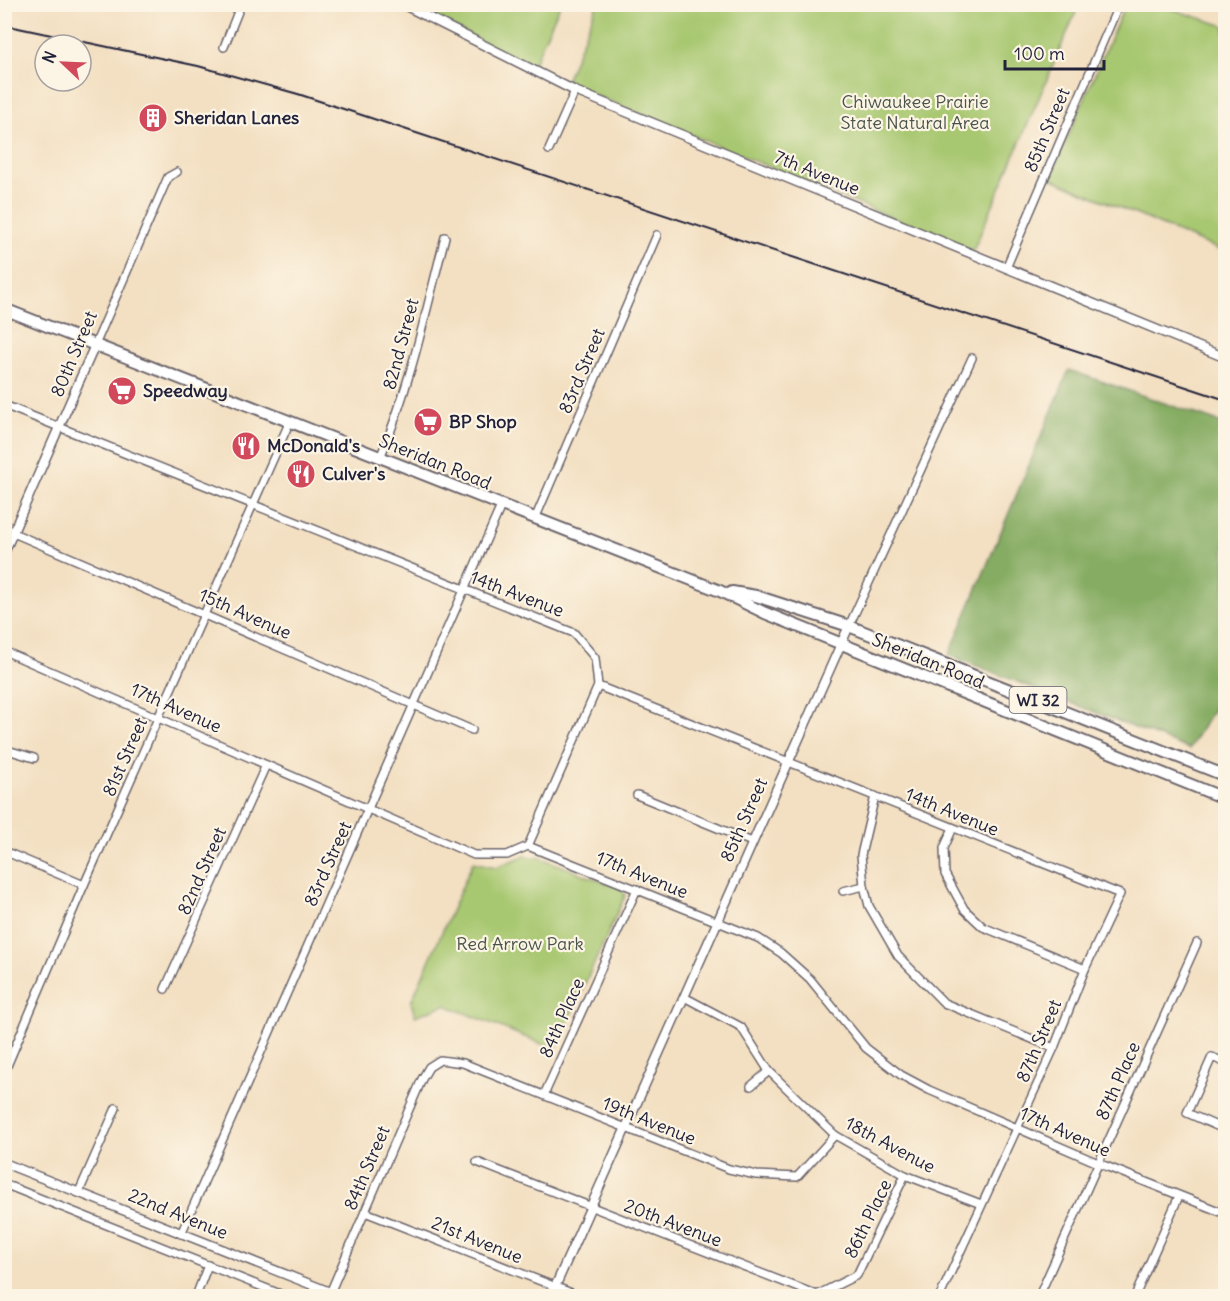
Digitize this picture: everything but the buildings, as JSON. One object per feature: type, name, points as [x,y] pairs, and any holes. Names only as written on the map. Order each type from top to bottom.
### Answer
[{"type":"main road","name":"Sheridan Road","points":[[4,309],[720,591],[765,613],[1226,799]]},
{"type":"main road","name":"Sheridan Road","points":[[720,591],[756,596],[849,626],[1226,776]]},
{"type":"street","points":[[224,47],[241,4]]},
{"type":"street","name":"7th Avenue","points":[[402,4],[575,91],[1226,358]]},
{"type":"street","name":"85th Street","points":[[1006,268],[1119,4]]},
{"type":"street","points":[[549,150],[575,91]]},
{"type":"street","name":"80th Street","points":[[4,553],[61,427],[168,177],[177,172]]},
{"type":"street","name":"83rd Street","points":[[535,519],[657,235]]},
{"type":"street","name":"82nd Street","points":[[380,458],[407,384],[445,237]]},
{"type":"street","name":"85th Street","points":[[551,1296],[686,998],[752,842],[972,358]]},
{"type":"street","name":"14th Avenue","points":[[4,405],[574,633],[595,658],[598,686],[1120,894]]},
{"type":"street","name":"81st Street","points":[[4,1073],[84,885],[290,421]]},
{"type":"street","name":"83rd Street","points":[[181,1234],[501,506]]},
{"type":"street","name":"15th Avenue","points":[[4,529],[472,730]]},
{"type":"street","name":"17th Avenue","points":[[4,651],[160,716],[266,765],[474,855],[507,855],[528,846],[758,938],[781,953],[810,979],[866,1048],[902,1075],[928,1090],[1098,1163],[1226,1214]]},
{"type":"street","points":[[528,846],[598,686]]},
{"type":"street","points":[[4,749],[34,758]]},
{"type":"street","name":"82nd Street","points":[[165,989],[266,765]]},
{"type":"street","points":[[637,795],[752,842]]},
{"type":"street","points":[[875,796],[861,855],[864,886],[869,906],[898,956],[944,1004],[1054,1048]]},
{"type":"street","points":[[953,828],[945,848],[945,874],[964,909],[983,927],[1085,969]]},
{"type":"street","points":[[4,851],[84,885]]},
{"type":"street","points":[[843,891],[864,886]]},
{"type":"street","name":"84th Place","points":[[544,1095],[637,889]]},
{"type":"street","name":"87th Street","points":[[940,1296],[1054,1048],[1085,969],[1120,894]]},
{"type":"street","name":"87th Place","points":[[1039,1296],[1197,943]]},
{"type":"street","name":"18th Avenue","points":[[686,998],[741,1027],[769,1071],[835,1135],[905,1175],[981,1204]]},
{"type":"street","points":[[1226,1063],[1212,1057],[1187,1113],[1226,1130]]},
{"type":"street","name":"19th Avenue","points":[[440,1060],[463,1063],[729,1169],[756,1175],[797,1177],[835,1135]]},
{"type":"street","name":"84th Street","points":[[330,1293],[422,1079],[429,1068],[440,1060]]},
{"type":"street","points":[[751,1086],[769,1071]]},
{"type":"street","points":[[79,1192],[116,1108]]},
{"type":"street","name":"20th Avenue","points":[[477,1162],[817,1295],[857,1275]]},
{"type":"street","name":"22nd Avenue","points":[[4,1163],[340,1296]]},
{"type":"street","name":"86th Place","points":[[857,1275],[905,1175]]},
{"type":"street","points":[[4,1184],[285,1296]]},
{"type":"street","points":[[1135,1296],[1179,1196]]},
{"type":"street","name":"21st Avenue","points":[[365,1212],[579,1296]]},
{"type":"street","points":[[196,1296],[208,1265]]},
{"type":"green space","points":[[411,5],[560,5],[532,67]]},
{"type":"green space","name":"Chiwaukee Prairie State Natural Area","points":[[597,5],[1079,5],[973,251],[565,83]]},
{"type":"green space","points":[[1125,5],[1159,5],[1225,26],[1225,252],[1050,178]]},
{"type":"green space","points":[[1069,370],[1225,424],[1225,705],[1217,703],[1189,749],[949,655]]},
{"type":"green space","name":"Red Arrow Park","points":[[524,856],[541,858],[622,889],[625,896],[555,1049],[445,1005],[415,1016],[411,1002],[473,862],[496,867]]},
{"type":"railway","points":[[4,25],[198,66],[298,94],[1226,400]]},
{"type":"place","name":"Sheridan Lanes","points":[[153,118]]},
{"type":"place","name":"Speedway","points":[[122,391]]},
{"type":"place","name":"BP Shop","points":[[428,422]]},
{"type":"place","name":"McDonald's","points":[[246,446]]},
{"type":"place","name":"Culver's","points":[[301,474]]}]
